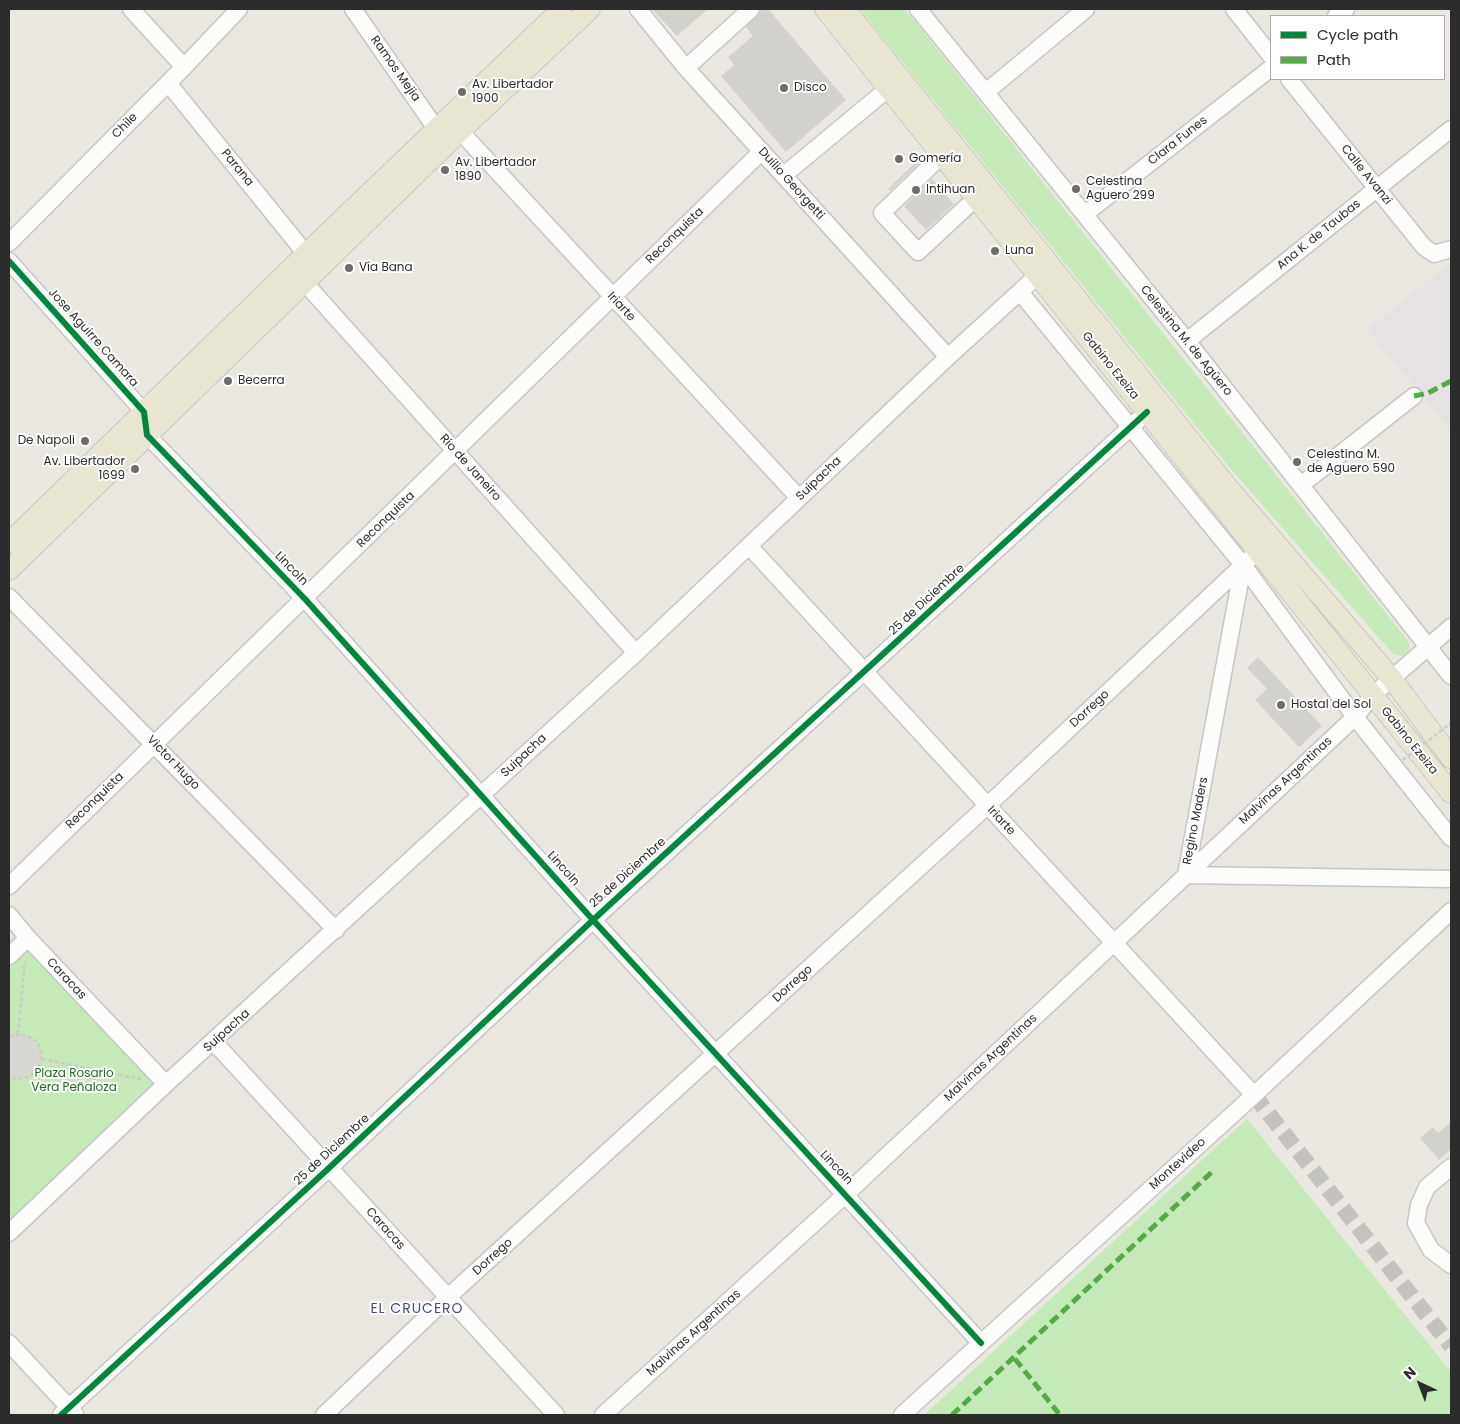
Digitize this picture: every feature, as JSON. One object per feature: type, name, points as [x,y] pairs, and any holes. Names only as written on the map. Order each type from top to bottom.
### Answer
[{"type":"main road","points":[[9,543],[306,254],[562,9]]},
{"type":"main road","points":[[9,570],[306,283],[460,131],[590,9]]},
{"type":"main road","name":"Gabino Ezeiza","points":[[825,9],[890,87],[1037,276],[1259,550],[1451,793]]},
{"type":"main road","name":"Gabino Ezeiza","points":[[845,9],[1230,490],[1392,680],[1451,758]]},
{"type":"street","points":[[132,9],[184,67]]},
{"type":"street","name":"Chile","points":[[9,242],[184,67],[239,9]]},
{"type":"street","name":"Ramos Mejia","points":[[353,9],[437,130]]},
{"type":"street","name":"Duilio Georgetti","points":[[638,9],[686,68],[948,357]]},
{"type":"street","points":[[686,68],[751,9]]},
{"type":"street","name":"Celestina M. de Agüero","points":[[918,9],[1187,341],[1451,676]]},
{"type":"street","points":[[986,92],[1086,9]]},
{"type":"street","points":[[1234,9],[1270,55]]},
{"type":"street","name":"Clara Funes","points":[[1085,214],[1270,69]]},
{"type":"street","name":"Calle Avanzi","points":[[1290,80],[1424,247],[1434,254],[1451,249]]},
{"type":"street","name":"Parana","points":[[168,83],[306,254]]},
{"type":"street","points":[[784,175],[890,87]]},
{"type":"street","name":"Ana K. de Taubas","points":[[1187,341],[1451,128]]},
{"type":"street","points":[[437,130],[460,131]]},
{"type":"street","name":"Iriarte","points":[[460,131],[799,498]]},
{"type":"street","name":"Reconquista","points":[[9,886],[456,452],[762,151]]},
{"type":"street","points":[[942,155],[882,213],[918,252],[976,198]]},
{"type":"street","name":"Jose Aguirre Camara","points":[[9,261],[144,412]]},
{"type":"street","name":"Suipacha","points":[[9,1233],[166,1084],[636,653],[948,357],[1037,276]]},
{"type":"street","name":"Río de Janeiro","points":[[306,283],[636,653]]},
{"type":"street","points":[[1020,292],[1244,566],[1355,717],[1451,838]]},
{"type":"street","points":[[1301,486],[1414,396]]},
{"type":"street","points":[[144,412],[147,435]]},
{"type":"street","name":"25 de Diciembre","points":[[69,1413],[593,920],[865,673],[1147,412]]},
{"type":"street","name":"Lincoln","points":[[147,435],[305,599],[593,920],[981,1343]]},
{"type":"street","name":"Iriarte","points":[[748,546],[1254,1095]]},
{"type":"street","name":"Dorrego","points":[[324,1415],[448,1298],[987,806],[1259,550]]},
{"type":"street","name":"Regino Maders","points":[[1244,566],[1186,874],[1451,879]]},
{"type":"street","name":"Victor Hugo","points":[[9,597],[336,930]]},
{"type":"street","name":"Malvinas Argentinas","points":[[603,1415],[846,1195],[1355,717],[1373,695],[1451,627]]},
{"type":"street","name":"Montevideo","points":[[902,1415],[1254,1095],[1451,910]]},
{"type":"street","name":"Caracas","points":[[9,915],[28,938],[166,1084]]},
{"type":"street","points":[[9,956],[28,938]]},
{"type":"street","name":"Caracas","points":[[214,1042],[556,1415]]},
{"type":"street","points":[[1451,1167],[1427,1187],[1419,1205],[1416,1223],[1421,1237],[1431,1250],[1451,1265]]},
{"type":"street","points":[[9,1343],[69,1413]]},
{"type":"path","points":[[1403,760],[1451,723]]},
{"type":"path","points":[[18,1034],[28,938]]},
{"type":"path","points":[[9,1036],[18,1034],[28,1035],[34,1039],[39,1045],[42,1059],[40,1066],[30,1077],[23,1079],[9,1077]]},
{"type":"path","points":[[42,1059],[166,1084]]},
{"type":"shaded area","points":[[1451,262],[1451,430],[1367,330]]},
{"type":"shaded area","points":[[21,1034],[34,1039],[41,1052],[42,1059],[36,1072],[23,1079],[9,1077],[9,1036]]},
{"type":"green space","points":[[860,9],[905,9],[1409,642],[1409,650],[1403,656],[1394,655],[1229,467]]},
{"type":"green space","name":"Plaza Rosario Vera Peñaloza","points":[[28,938],[166,1084],[9,1233],[9,956]]},
{"type":"green space","points":[[1247,1119],[1451,1372],[1451,1415],[924,1415]]},
{"type":"building","points":[[652,9],[708,9],[677,36]]},
{"type":"building","name":"Disco","points":[[763,9],[768,9],[846,100],[786,152],[721,76],[734,65],[728,57],[753,36],[746,27]]},
{"type":"building","points":[[916,162],[918,164],[890,191],[888,189]]},
{"type":"building","points":[[932,179],[954,204],[926,230],[904,206]]},
{"type":"building","name":"Hostal del Sol","points":[[1258,657],[1322,726],[1299,747],[1255,700],[1267,689],[1247,668]]},
{"type":"building","points":[[1451,1122],[1451,1149],[1439,1160],[1420,1138],[1433,1127],[1438,1133]]},
{"type":"tunnel","points":[[1254,1095],[1451,1346]]},
{"type":"marked path","points":[[1414,396],[1428,393],[1451,381]]},
{"type":"marked path","points":[[952,1415],[1214,1170]]},
{"type":"marked path","points":[[1015,1359],[1060,1415]]},
{"type":"cycle path","points":[[9,261],[144,412],[147,435],[305,599],[593,920],[981,1343]]},
{"type":"cycle path","points":[[61,1415],[329,1168],[593,920],[1147,412]]},
{"type":"place","name":"Disco","points":[[784,88]]},
{"type":"place","name":"Av. Libertador 1900","points":[[462,92]]},
{"type":"place","name":"Gomería","points":[[899,159]]},
{"type":"place","name":"Av. Libertador 1890","points":[[445,170]]},
{"type":"place","name":"Celestina Aguero 299","points":[[1076,189]]},
{"type":"place","name":"Intihuan","points":[[916,190]]},
{"type":"place","name":"Luna","points":[[995,251]]},
{"type":"place","name":"Vía Bana","points":[[349,268]]},
{"type":"place","name":"Becerra","points":[[228,381]]},
{"type":"place","name":"De Napoli","points":[[85,441]]},
{"type":"place","name":"Celestina M. de Aguero 590","points":[[1297,462]]},
{"type":"place","name":"Av. Libertador 1699","points":[[135,469]]},
{"type":"place","name":"Hostal del Sol","points":[[1281,705]]},
{"type":"district","name":"EL CRUCERO","points":[[417,1309]]}]
